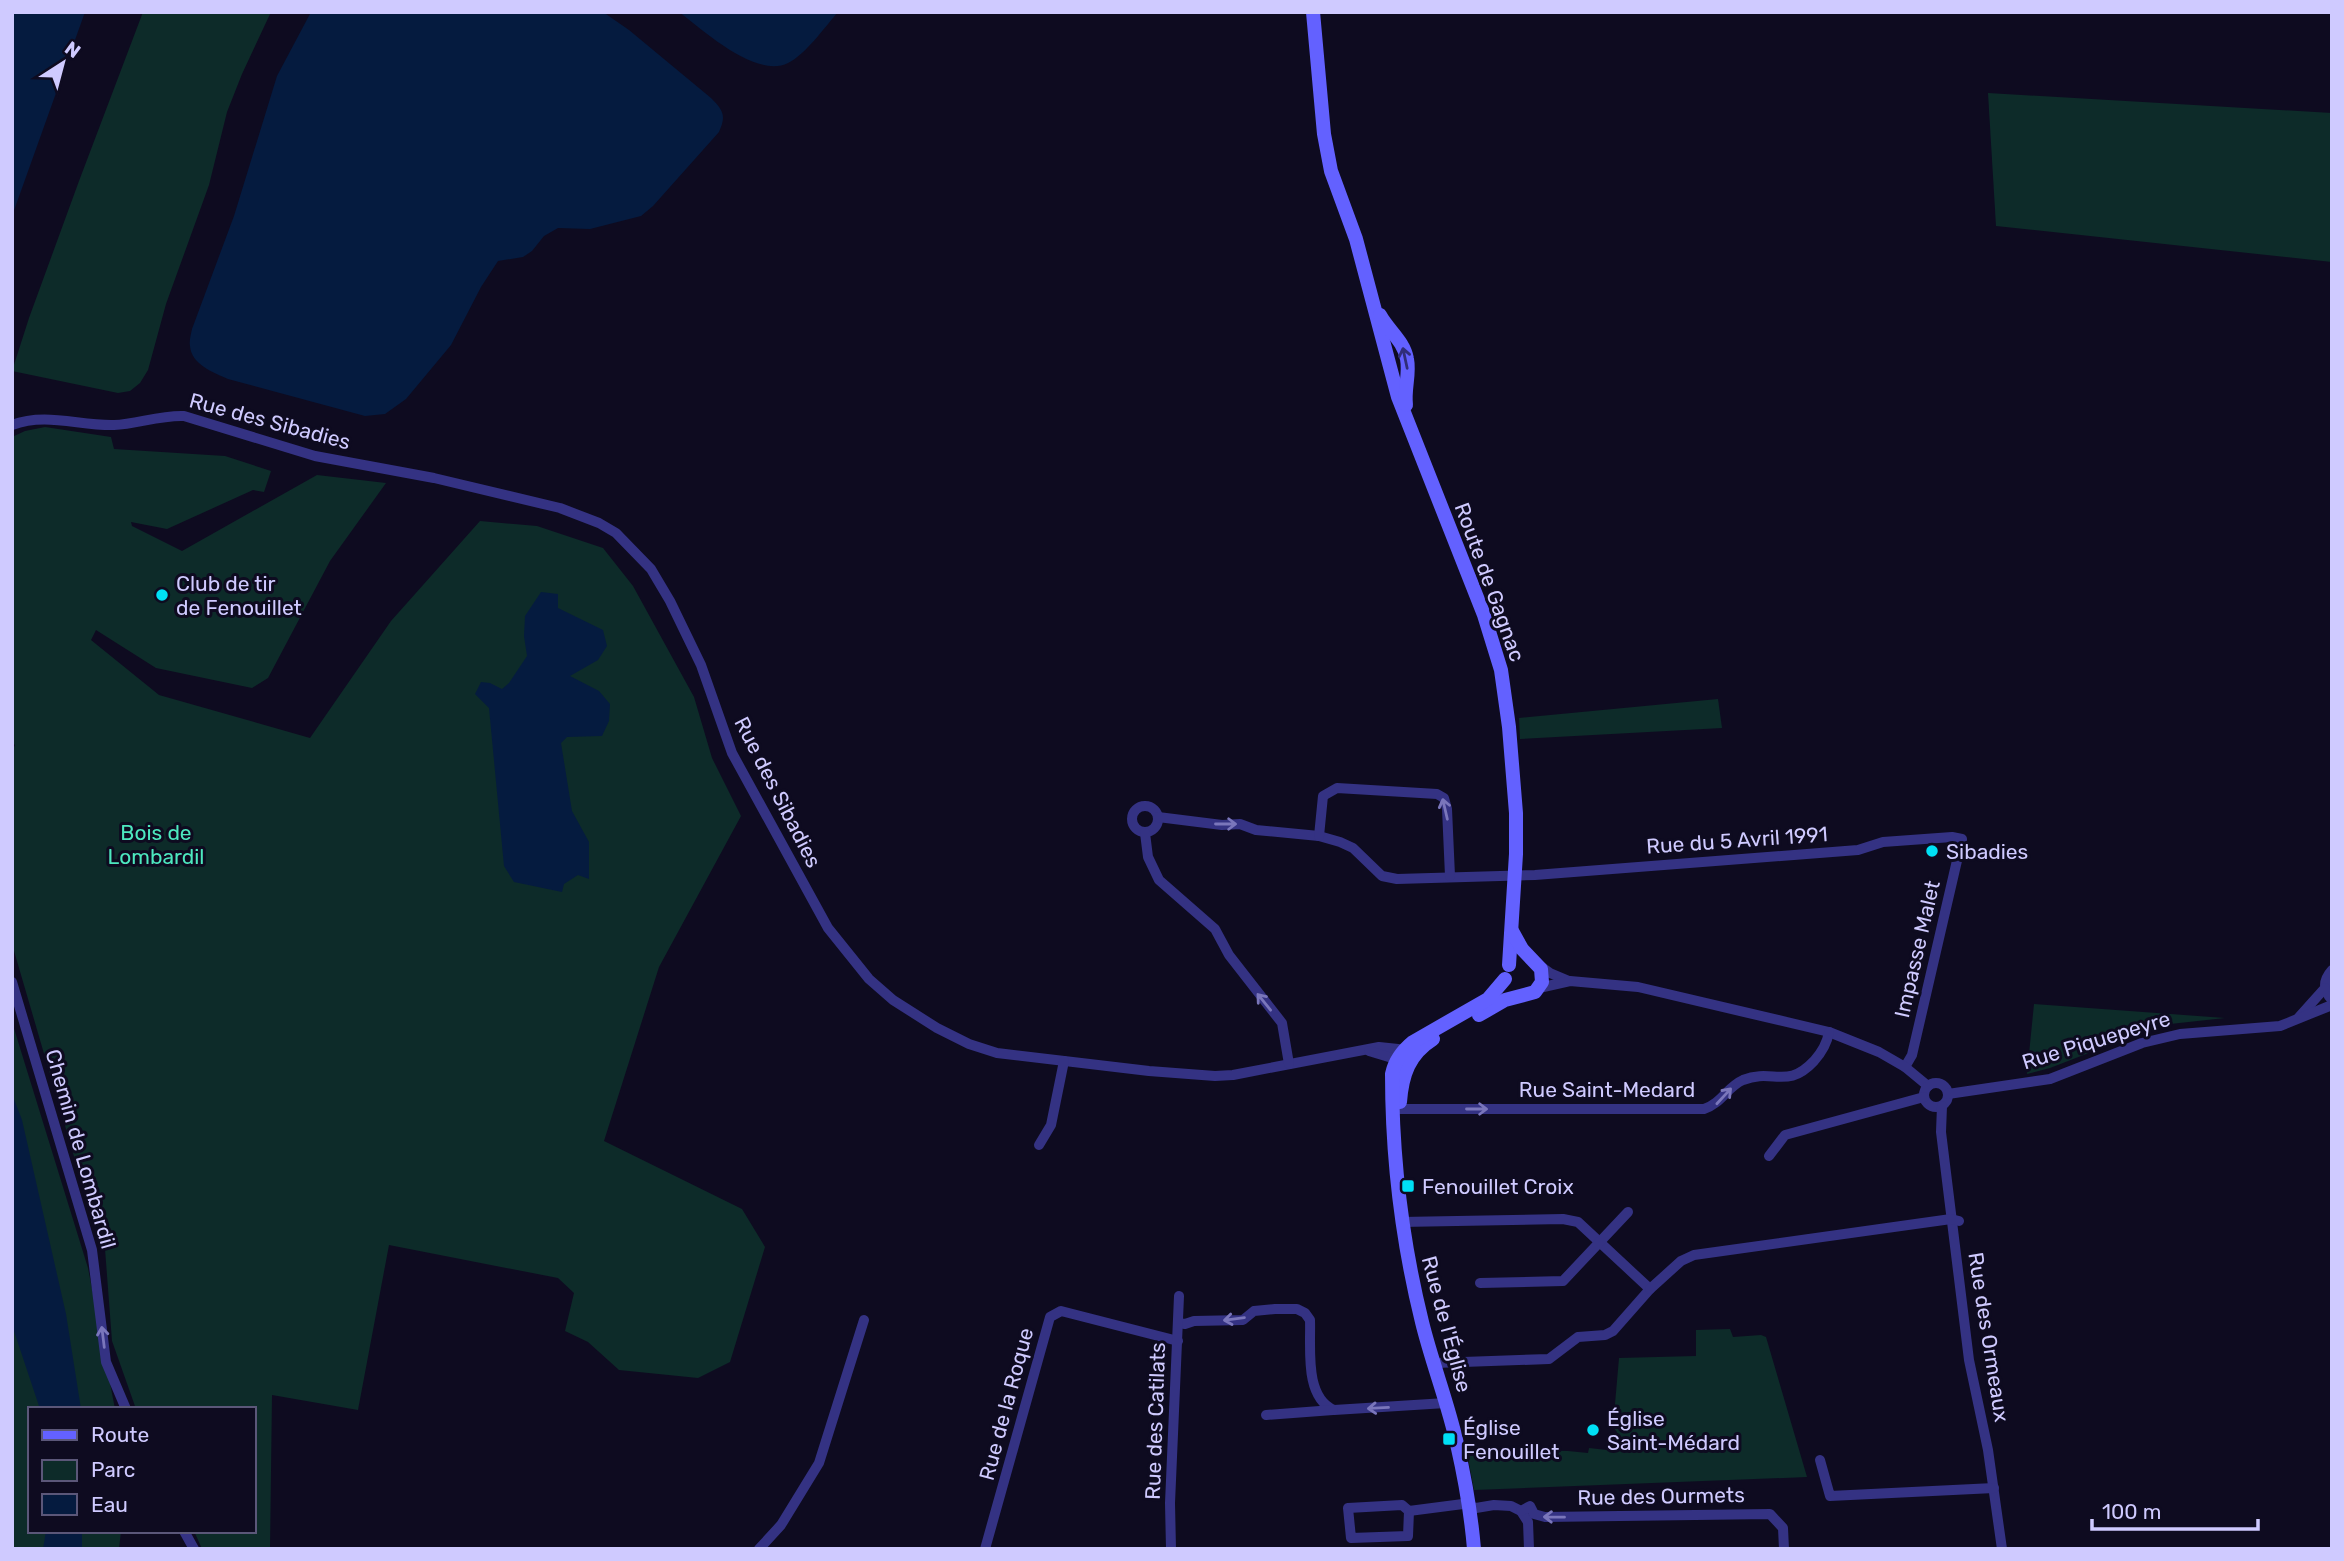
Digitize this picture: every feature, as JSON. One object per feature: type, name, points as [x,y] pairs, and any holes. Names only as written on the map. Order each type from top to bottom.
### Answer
[{"type":"main road","name":"Route de Gagnac","points":[[1313,12],[1324,134],[1331,171],[1356,239],[1398,397],[1483,615],[1501,670],[1516,813],[1507,972]]},
{"type":"main road","points":[[1403,1058],[1505,1000],[1529,995],[1539,988],[1543,976],[1534,961],[1516,942],[1511,929]]},
{"type":"main road","points":[[1403,1058],[1429,1032],[1488,999],[1518,958],[1534,961]]},
{"type":"main road","points":[[1507,972],[1511,991],[1523,996]]},
{"type":"main road","name":"Rue de l'Église","points":[[1403,1058],[1396,1150],[1401,1222],[1423,1325],[1446,1403],[1470,1506],[1474,1549]]},
{"type":"street","name":"Rue des Sibadies","points":[[12,425],[28,419],[46,418],[90,425],[117,425],[167,416],[184,416],[315,457],[503,493],[579,514],[616,533],[651,569],[670,601],[701,665],[732,753],[828,928],[869,979],[893,1000],[958,1039],[997,1053],[1215,1076],[1379,1047],[1391,1047],[1403,1058]]},
{"type":"street","points":[[1319,836],[1323,796],[1337,788],[1437,794],[1444,798],[1447,809],[1450,876]]},
{"type":"street","points":[[1142,806],[1151,807],[1158,817],[1156,826],[1145,833],[1137,830],[1132,823],[1135,810],[1142,806]]},
{"type":"street","name":"Rue du 5 Avril 1991","points":[[1158,817],[1222,825],[1240,824],[1256,830],[1319,836],[1353,848],[1382,876],[1397,879],[1514,875],[1858,850],[1883,842],[1952,837],[1962,839]]},
{"type":"street","points":[[1145,833],[1148,857],[1159,880],[1215,929],[1228,954],[1282,1023],[1289,1064]]},
{"type":"street","name":"Impasse Malet","points":[[1905,1067],[1912,1055],[1962,839]]},
{"type":"street","points":[[1534,961],[1550,973],[1570,981],[1638,987],[1829,1032],[1879,1052],[1905,1067],[1928,1086]]},
{"type":"street","points":[[2297,1020],[2325,988],[2325,980],[2332,970]]},
{"type":"street","points":[[1539,988],[1570,981]]},
{"type":"street","name":"Chemin de Lombardil","points":[[12,982],[92,1250],[106,1362],[124,1405]]},
{"type":"street","name":"Rue Piquepeyre","points":[[1948,1094],[2050,1079],[2142,1043],[2180,1034],[2280,1026],[2332,1003],[2325,988]]},
{"type":"street","name":"Rue Saint-Medard","points":[[1400,1109],[1704,1109],[1716,1105],[1734,1086],[1744,1080],[1802,1074],[1822,1052],[1829,1032]]},
{"type":"street","points":[[1039,1145],[1051,1125],[1064,1061]]},
{"type":"street","points":[[1926,1101],[1935,1108],[1947,1101],[1948,1094],[1940,1084],[1928,1086]]},
{"type":"street","points":[[1926,1101],[1928,1086]]},
{"type":"street","points":[[1769,1156],[1785,1135],[1926,1101]]},
{"type":"street","name":"Rue des Ormeaux","points":[[1926,1101],[1941,1132]]},
{"type":"street","name":"Rue des Ormeaux","points":[[1941,1106],[1941,1132],[1955,1220],[1969,1360],[1981,1411],[2002,1549]]},
{"type":"street","points":[[1480,1283],[1563,1282],[1628,1212]]},
{"type":"street","points":[[1401,1222],[1563,1219],[1578,1222],[1650,1289]]},
{"type":"street","points":[[1435,1363],[1549,1359],[1578,1338],[1605,1335],[1613,1331],[1650,1289],[1681,1261],[1694,1255],[1955,1220]]},
{"type":"street","name":"Rue des Catilats","points":[[1171,1549],[1179,1296]]},
{"type":"street","points":[[1178,1324],[1243,1320],[1254,1311],[1265,1310],[1297,1309],[1306,1313],[1310,1320],[1313,1387],[1319,1400],[1334,1410]]},
{"type":"street","name":"Rue de la Roque","points":[[985,1549],[1050,1317],[1061,1311],[1178,1341]]},
{"type":"street","points":[[759,1549],[781,1525],[819,1463],[864,1320]]},
{"type":"street","points":[[1266,1415],[1446,1403]]},
{"type":"street","points":[[1820,1460],[1830,1496],[1994,1488]]},
{"type":"street","name":"Rue des Ourmets","points":[[1409,1511],[1408,1536],[1351,1538],[1348,1508],[1402,1505],[1409,1511],[1463,1504],[1476,1508],[1502,1505],[1521,1511],[1530,1506],[1534,1514],[1545,1517],[1770,1514],[1783,1528],[1784,1549]]},
{"type":"street","points":[[1521,1511],[1528,1522],[1529,1549]]},
{"type":"street","points":[[185,1533],[194,1549]]},
{"type":"green space","points":[[143,12],[271,12],[227,112],[209,185],[166,304],[148,370],[140,383],[130,391],[118,393],[12,371],[29,318]]},
{"type":"green space","points":[[1988,93],[2332,113],[2332,262],[1996,226]]},
{"type":"green space","name":"Bois de Lombardil","points":[[45,427],[111,437],[114,449],[225,456],[271,471],[264,492],[253,490],[167,529],[131,522],[132,526],[182,551],[317,475],[386,483],[330,561],[268,678],[252,688],[156,668],[96,630],[91,640],[159,695],[310,738],[391,621],[480,521],[537,526],[603,548],[633,586],[694,697],[712,758],[741,816],[659,967],[604,1141],[742,1209],[765,1247],[730,1362],[698,1378],[619,1370],[588,1342],[565,1331],[574,1293],[558,1278],[389,1245],[358,1410],[272,1395],[270,1549],[202,1549],[195,1533],[256,1533],[256,1407],[135,1407],[112,1341],[105,1249],[80,1177],[12,944],[12,751],[15,745],[12,742],[12,437]]},
{"type":"green space","points":[[1718,699],[1722,728],[1520,739],[1519,718]]},
{"type":"green space","points":[[2034,1004],[2225,1018],[2161,1025],[2050,1068],[2027,1074]]},
{"type":"green space","points":[[12,1022],[88,1268],[115,1407],[28,1407],[28,1533],[121,1533],[119,1549],[12,1549]]},
{"type":"green space","points":[[1730,1329],[1733,1337],[1766,1337],[1807,1477],[1474,1490],[1467,1452],[1470,1449],[1588,1453],[1589,1448],[1607,1450],[1617,1432],[1613,1427],[1619,1358],[1696,1356],[1696,1330]]},
{"type":"water","points":[[12,12],[85,12],[12,216]]},
{"type":"water","points":[[311,12],[603,12],[629,30],[711,98],[721,110],[723,122],[719,132],[641,216],[590,229],[558,228],[544,236],[532,251],[523,257],[498,261],[481,287],[451,345],[406,399],[385,414],[365,416],[228,379],[199,363],[190,346],[192,329],[234,216],[277,76]]},
{"type":"water","points":[[679,12],[838,12],[801,54],[788,63],[775,66],[746,59],[730,50]]},
{"type":"water","points":[[541,592],[558,594],[558,608],[603,630],[607,646],[598,660],[570,676],[599,691],[610,704],[609,721],[602,736],[567,737],[561,743],[572,811],[589,842],[589,879],[578,875],[564,884],[562,892],[514,882],[504,866],[489,708],[475,694],[481,682],[502,689],[527,656],[525,616]]},
{"type":"water","points":[[12,1094],[22,1120],[66,1314],[81,1407],[39,1407],[12,1325]]},
{"type":"water","points":[[46,1533],[82,1533],[82,1549],[43,1549]]},
{"type":"place","name":"Club de tir de Fenouillet","points":[[162,595]]},
{"type":"place","name":"Sibadies","points":[[1932,851]]},
{"type":"place","name":"Fenouillet Croix","points":[[1408,1186]]},
{"type":"place","name":"Église Saint-Médard","points":[[1593,1430]]},
{"type":"place","name":"Église Fenouillet","points":[[1449,1439]]}]
